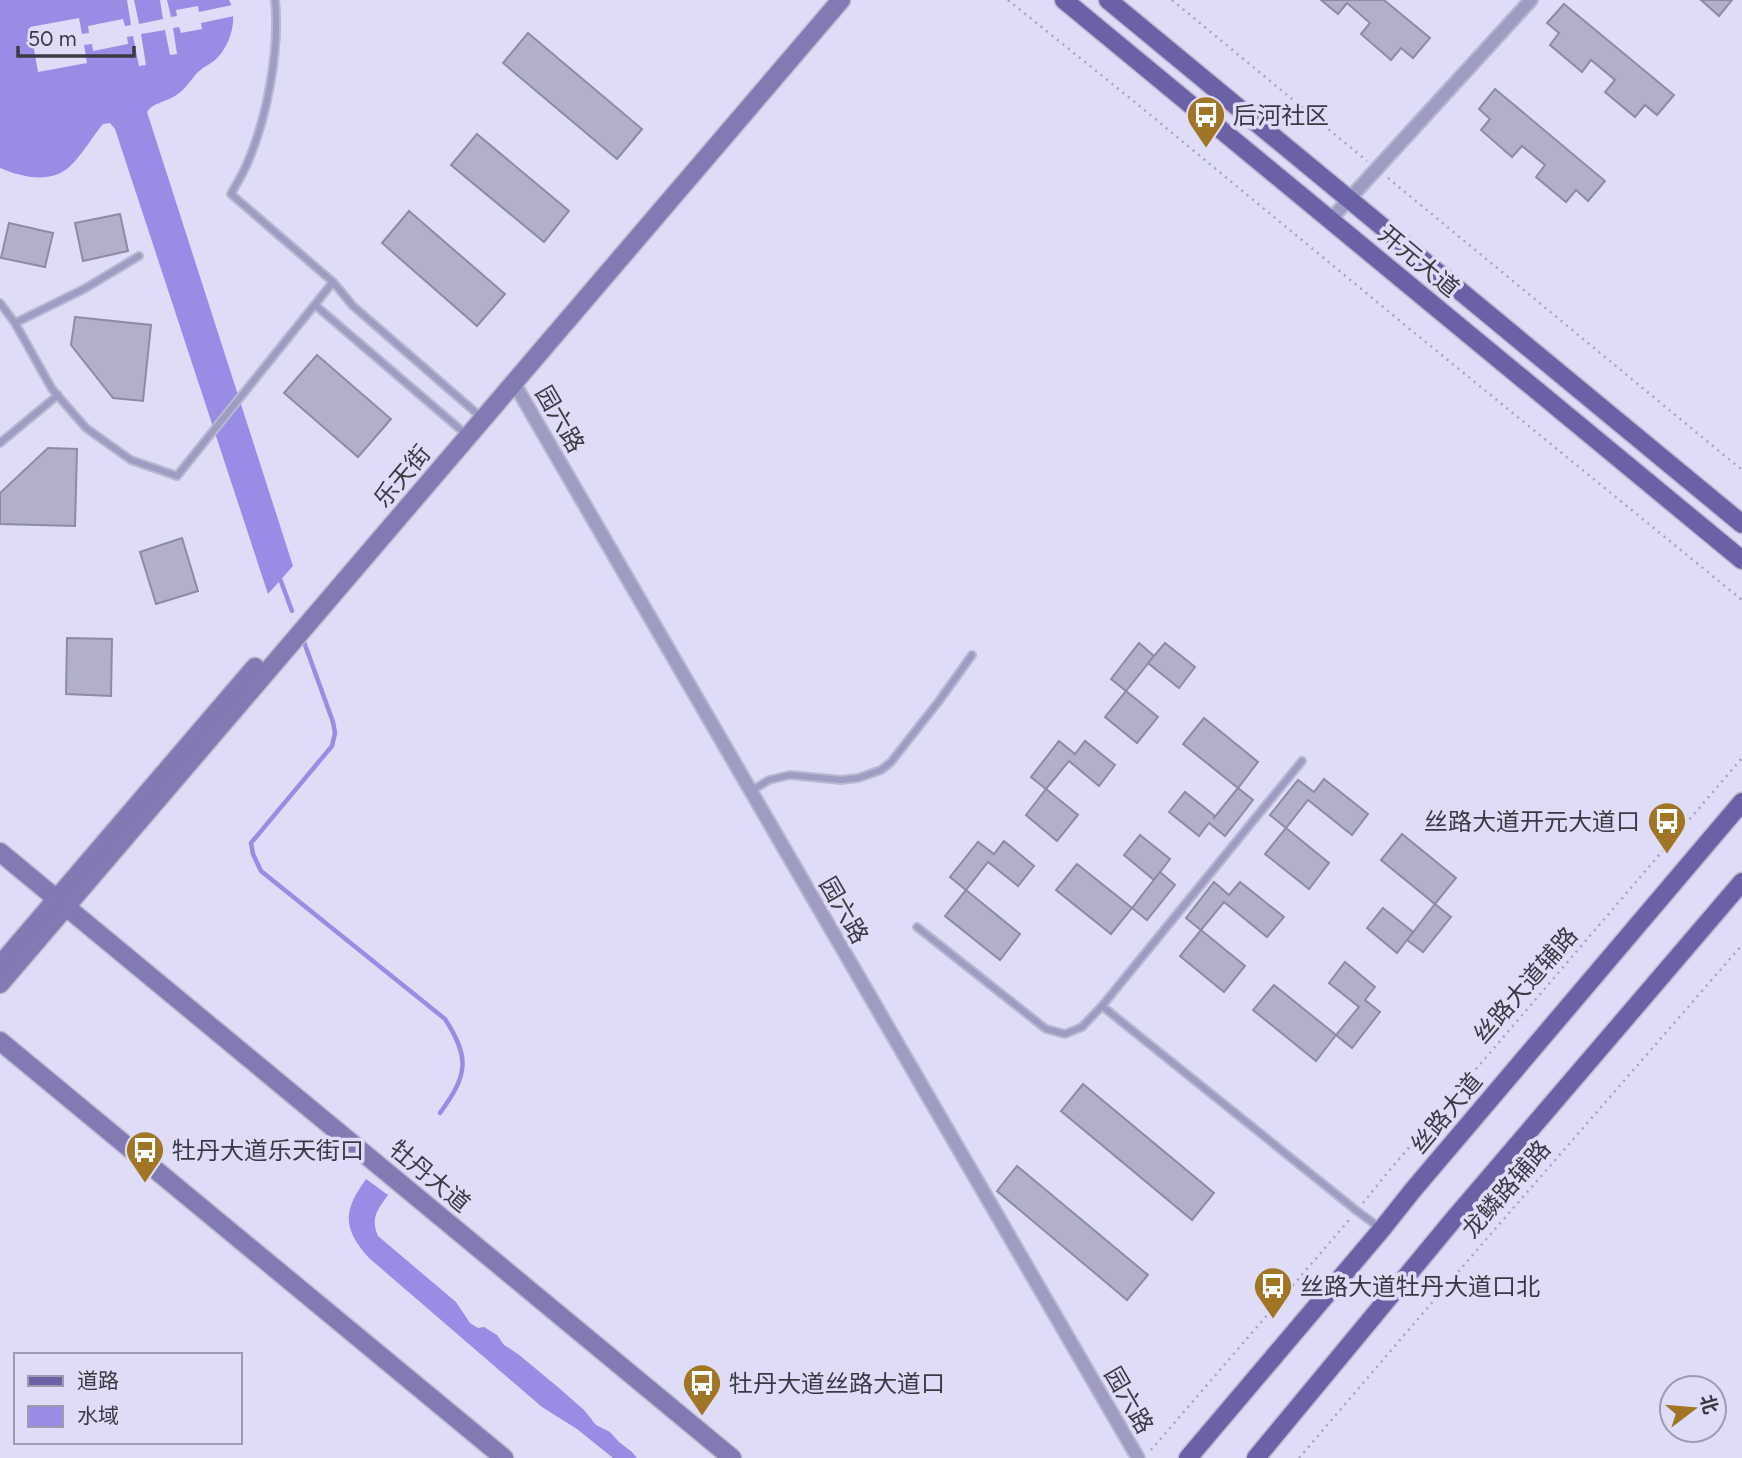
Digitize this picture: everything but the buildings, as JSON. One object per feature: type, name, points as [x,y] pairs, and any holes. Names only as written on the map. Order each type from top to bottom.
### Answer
[{"type":"main road","name":"开元大道","points":[[1064,0],[1742,559]]},
{"type":"main road","name":"开元大道","points":[[1108,0],[1742,524]]},
{"type":"main road","name":"丝路大道","points":[[1188,1458],[1742,802]]},
{"type":"main road","points":[[1256,1458],[1452,1220],[1742,882]]},
{"type":"street","name":"乐天街","points":[[0,984],[62,903],[464,433],[827,0]]},
{"type":"street","name":"乐天街","points":[[479,415],[514,383],[841,0]]},
{"type":"street","points":[[1330,220],[1531,0]]},
{"type":"street","name":"园六路","points":[[514,383],[1138,1458]]},
{"type":"street","name":"牡丹大道","points":[[0,852],[732,1458]]},
{"type":"street","name":"乐天街","points":[[0,965],[62,903]]},
{"type":"street","points":[[0,1041],[504,1458]]},
{"type":"lane","points":[[275,0],[277,18],[272,67],[262,119],[246,166],[231,194],[334,282],[353,306],[479,415]]},
{"type":"lane","points":[[15,323],[84,289],[139,256]]},
{"type":"lane","points":[[0,303],[15,323],[52,389],[86,428],[131,460],[177,475],[334,282]]},
{"type":"lane","points":[[315,305],[464,433]]},
{"type":"lane","points":[[0,443],[58,395]]},
{"type":"lane","points":[[751,791],[781,776],[802,775],[841,780],[881,771],[891,762],[972,655]]},
{"type":"lane","points":[[917,927],[1046,1029],[1065,1034],[1082,1027],[1302,761]]},
{"type":"lane","points":[[1102,1006],[1382,1229]]},
{"type":"path","points":[[1008,0],[1742,600]]},
{"type":"path","points":[[1172,0],[1742,470]]},
{"type":"path","name":"丝路大道辅路","points":[[1144,1458],[1742,758]]},
{"type":"path","name":"龙鳞路辅路","points":[[1299,1458],[1742,945]]},
{"type":"water","points":[[0,0],[229,0],[233,23],[225,48],[215,60],[197,73],[179,94],[147,112],[293,566],[268,594],[115,129],[110,123],[103,124],[74,162],[57,175],[32,177],[0,168]]},
{"type":"water","points":[[366,1179],[388,1195],[378,1209],[375,1219],[378,1236],[456,1302],[470,1323],[497,1335],[504,1345],[559,1388],[584,1410],[596,1425],[610,1432],[637,1458],[613,1458],[577,1429],[542,1407],[369,1258],[354,1238],[349,1219],[353,1201]]},
{"type":"pier","points":[[127,0],[134,0],[139,24],[163,19],[160,0],[167,0],[171,17],[177,16],[176,10],[198,6],[199,12],[232,5],[234,16],[201,23],[202,29],[181,33],[179,27],[173,28],[177,54],[170,55],[165,30],[141,34],[146,65],[139,66],[133,36],[127,37],[128,44],[93,51],[92,44],[84,45],[87,63],[38,72],[30,27],[79,18],[82,34],[89,33],[88,26],[123,19],[125,26],[131,25]]},
{"type":"waterway","points":[[279,576],[292,611]]},
{"type":"waterway","points":[[304,642],[333,722],[335,733],[332,746],[251,843],[253,854],[261,871],[445,1019],[459,1045],[462,1067],[456,1088],[440,1113]]},
{"type":"place","name":"后河社区","points":[[1206,149]]},
{"type":"place","name":"丝路大道开元大道口","points":[[1667,855]]},
{"type":"place","name":"牡丹大道乐天街口","points":[[145,1184]]},
{"type":"place","name":"丝路大道牡丹大道口北","points":[[1273,1320]]},
{"type":"place","name":"牡丹大道丝路大道口","points":[[702,1417]]}]
